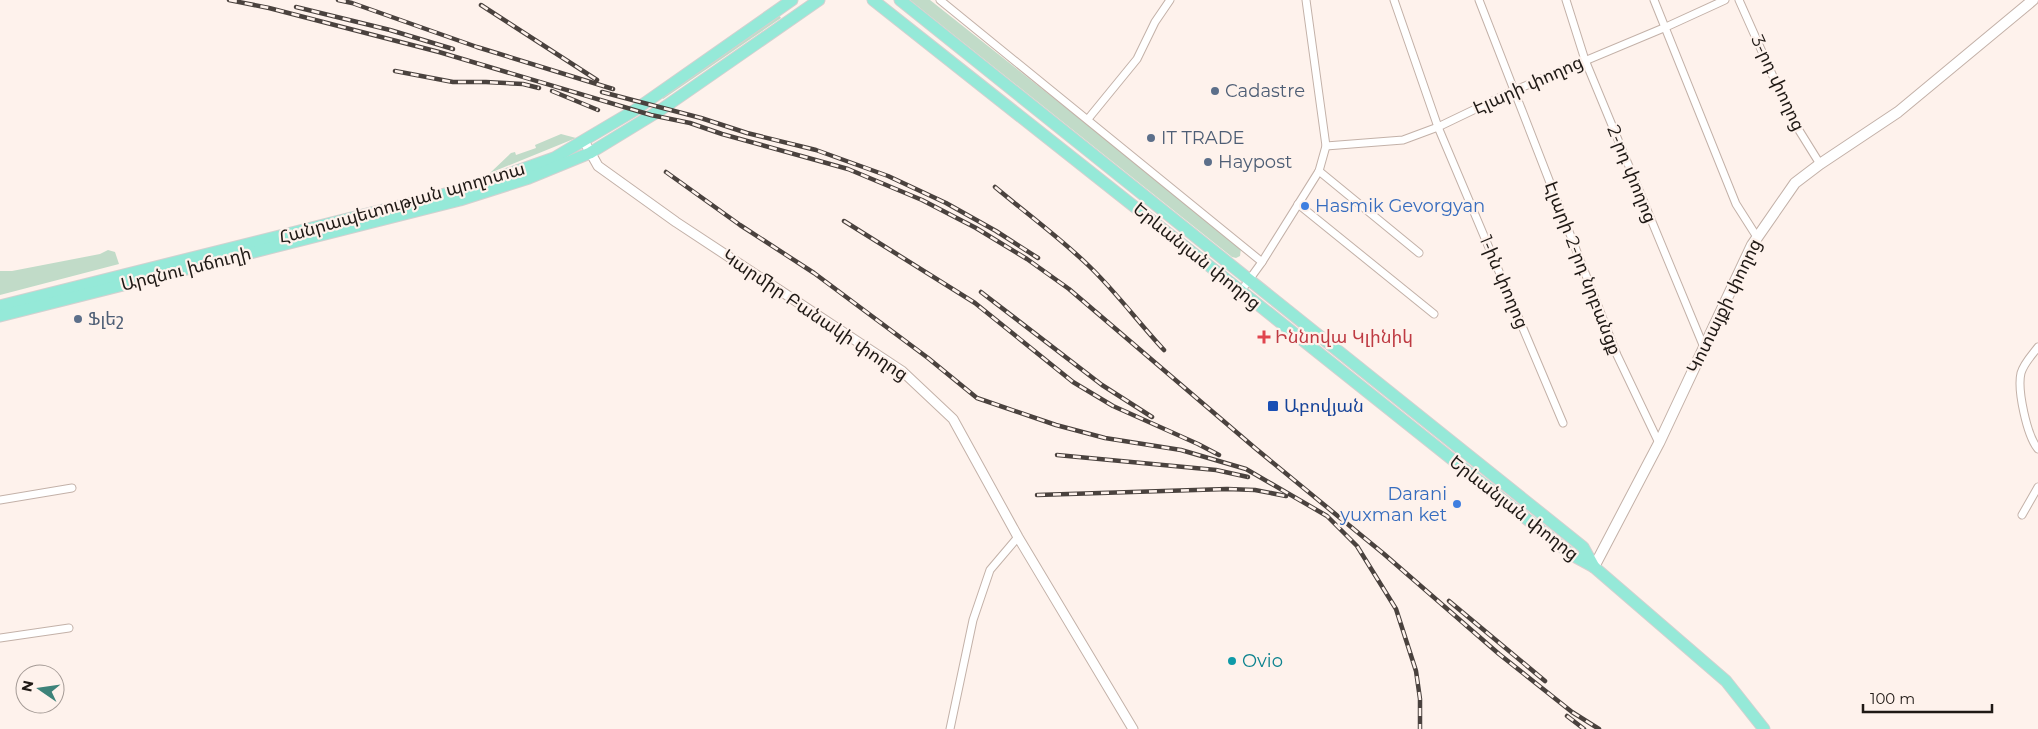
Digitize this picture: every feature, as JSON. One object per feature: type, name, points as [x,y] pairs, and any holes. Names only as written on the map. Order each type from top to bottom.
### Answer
[{"type":"main road","name":"Հանրապետության պողոտա","points":[[0,306],[190,260],[471,187],[554,158],[635,110],[792,0]]},
{"type":"main road","points":[[595,150],[662,109],[819,0]]},
{"type":"main road","name":"Երևանյան փողոց","points":[[874,0],[1572,555],[1594,567]]},
{"type":"main road","name":"Երևանյան փողոց","points":[[900,0],[1251,279],[1583,547],[1594,567]]},
{"type":"main road","name":"Կոտայքի փողոց","points":[[1594,567],[1660,443],[1703,346],[1752,245],[1795,183],[1898,112],[2032,0]]},
{"type":"main road","name":"Արզնու խճուղի","points":[[0,316],[460,200],[529,178],[595,150]]},
{"type":"main road","points":[[1594,567],[1726,681],[1764,729]]},
{"type":"street","points":[[940,0],[1262,262]]},
{"type":"street","points":[[1088,119],[1137,59],[1154,22],[1170,0]]},
{"type":"street","points":[[1242,291],[1319,170],[1326,146],[1306,0]]},
{"type":"street","name":"1-ին փողոց","points":[[1394,0],[1438,127],[1564,423]]},
{"type":"street","name":"Էլարի 2-րդ նրբանցք","points":[[1479,0],[1617,355],[1660,443]]},
{"type":"street","name":"2-րդ փողոց","points":[[1566,0],[1585,60],[1703,346]]},
{"type":"street","points":[[1654,0],[1736,204],[1757,237]]},
{"type":"street","name":"Էլարի փողոց","points":[[1326,146],[1404,140],[1438,127],[1513,91],[1666,27],[1725,0]]},
{"type":"street","name":"3-րդ փողոց","points":[[1739,0],[1792,119],[1820,164]]},
{"type":"street","name":"Կարմիր Բանակի փողոց","points":[[584,140],[595,150],[598,166],[676,222],[902,371],[953,419],[1018,537],[1133,729]]},
{"type":"street","points":[[1319,170],[1419,253]]},
{"type":"street","points":[[1298,204],[1434,314]]},
{"type":"street","points":[[2038,347],[2029,358],[2021,374],[2021,393],[2027,428],[2032,442],[2038,449]]},
{"type":"street","points":[[2022,515],[2038,487]]},
{"type":"street","points":[[0,500],[72,488]]},
{"type":"street","points":[[950,729],[972,620],[990,570],[1018,537]]},
{"type":"street","points":[[0,638],[69,628]]},
{"type":"green space","points":[[910,0],[930,0],[1238,244],[1241,248],[1240,256],[1232,257]]},
{"type":"green space","points":[[779,15],[781,18],[663,99],[661,96]]},
{"type":"green space","points":[[561,134],[576,138],[490,173],[511,153],[515,152],[516,155],[536,148],[535,145]]},
{"type":"green space","points":[[108,250],[115,252],[119,264],[0,295],[0,271],[12,271],[100,254]]},
{"type":"railway","points":[[229,0],[269,8],[439,52],[651,115],[690,123],[722,134],[848,169],[922,200],[976,228],[1027,259],[1069,289],[1255,448],[1384,554],[1499,654],[1572,712],[1599,729]]},
{"type":"railway","points":[[338,0],[352,3],[477,47],[613,89]]},
{"type":"railway","points":[[481,5],[597,80]]},
{"type":"railway","points":[[296,7],[390,30],[453,49]]},
{"type":"railway","points":[[395,71],[453,82],[523,84],[539,88]]},
{"type":"railway","points":[[552,91],[598,110]]},
{"type":"railway","points":[[602,92],[701,118],[747,133],[816,150],[888,176],[946,203],[996,231],[1038,258]]},
{"type":"railway","points":[[666,172],[740,225],[814,273],[928,358],[977,398],[1056,425],[1105,438],[1181,450],[1246,469],[1327,516],[1357,546],[1396,609],[1416,671],[1420,699],[1420,729]]},
{"type":"railway","points":[[995,187],[1089,266],[1164,350]]},
{"type":"railway","points":[[844,221],[975,303],[1073,382],[1113,406],[1219,455]]},
{"type":"railway","points":[[981,292],[1102,385],[1152,417]]},
{"type":"railway","points":[[1057,455],[1216,470],[1248,477]]},
{"type":"railway","points":[[1037,495],[1227,489],[1255,490],[1286,496]]},
{"type":"railway","points":[[1449,601],[1545,681]]},
{"type":"railway","points":[[1567,716],[1584,729]]},
{"type":"place","name":"Cadastre","points":[[1215,91]]},
{"type":"place","name":"IT TRADE","points":[[1151,138]]},
{"type":"place","name":"Haypost","points":[[1208,162]]},
{"type":"place","name":"Hasmik Gevorgyan","points":[[1305,206]]},
{"type":"place","name":"Ֆլեշ","points":[[78,319]]},
{"type":"place","name":"Իննովա Կլինիկ","points":[[1264,337]]},
{"type":"place","name":"Աբովյան","points":[[1273,406]]},
{"type":"place","name":"Darani yuxman ket","points":[[1457,504]]},
{"type":"place","name":"Ovio","points":[[1232,661]]}]
